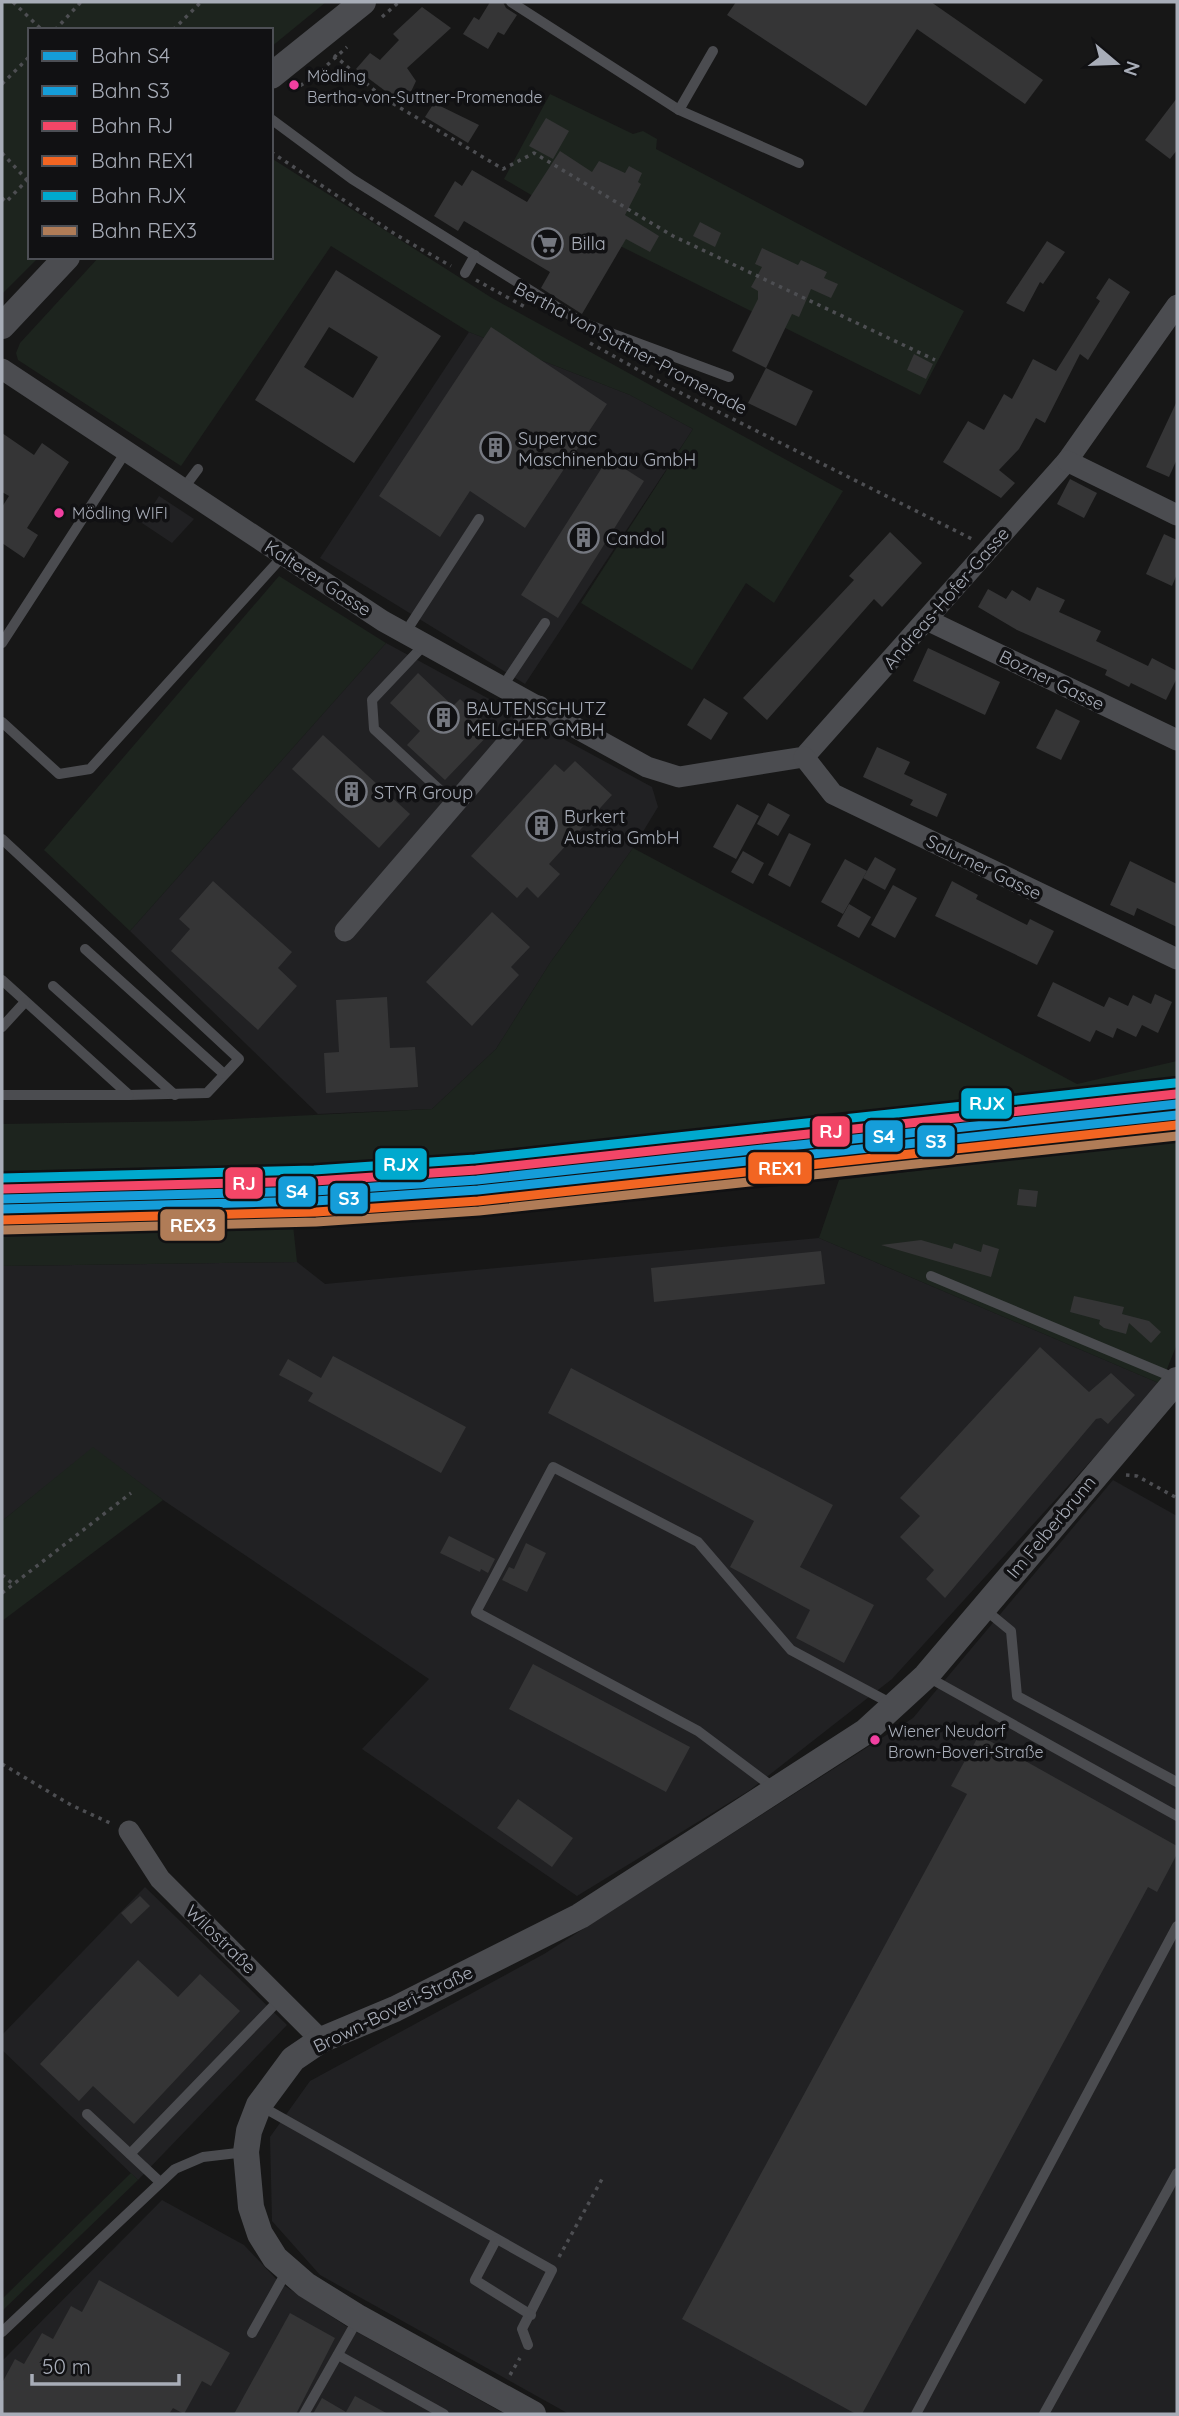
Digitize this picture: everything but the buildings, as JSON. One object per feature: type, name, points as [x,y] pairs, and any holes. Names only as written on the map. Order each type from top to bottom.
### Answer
[{"type":"street","points":[[273,74],[363,2]]},
{"type":"street","points":[[2,326],[65,259]]},
{"type":"street","name":"Andreas-Hofer-Gasse","points":[[804,757],[1067,461],[1177,305]]},
{"type":"street","name":"Kalterer Gasse","points":[[2,369],[405,633],[647,767],[679,777],[708,770],[733,769],[804,757]]},
{"type":"street","points":[[1067,461],[1177,514]]},
{"type":"street","name":"Bozner Gasse","points":[[927,620],[1177,740]]},
{"type":"street","points":[[345,931],[539,706]]},
{"type":"street","name":"Salurner Gasse","points":[[804,757],[833,794],[1177,959]]},
{"type":"street","name":"Im Felberbrunn","points":[[926,1676],[1177,1380]]},
{"type":"street","name":"Brown-Boveri-Straße","points":[[533,2414],[306,2286],[275,2258],[260,2234],[251,2207],[246,2152],[249,2131],[259,2105],[293,2059],[321,2040],[395,2009],[551,1932],[865,1732],[926,1676]]},
{"type":"street","name":"Wilostraße","points":[[129,1831],[160,1879],[321,2040]]},
{"type":"lane","points":[[511,2],[679,110],[799,163]]},
{"type":"lane","points":[[679,110],[713,51]]},
{"type":"lane","points":[[273,120],[352,179],[581,323],[729,377]]},
{"type":"lane","points":[[465,274],[475,255]]},
{"type":"lane","points":[[2,643],[127,450]]},
{"type":"lane","points":[[183,489],[198,469]]},
{"type":"lane","points":[[405,633],[479,519]]},
{"type":"lane","points":[[2,722],[59,774],[90,769],[283,555]]},
{"type":"lane","points":[[503,686],[545,623]]},
{"type":"lane","points":[[425,644],[372,700],[374,729],[456,805]]},
{"type":"lane","points":[[2,839],[239,1059],[207,1093],[2,1095]]},
{"type":"lane","points":[[85,949],[224,1074]]},
{"type":"lane","points":[[2,980],[129,1095]]},
{"type":"lane","points":[[53,986],[175,1095]]},
{"type":"lane","points":[[2,1027],[25,1002]]},
{"type":"lane","points":[[931,1276],[1177,1380]]},
{"type":"lane","points":[[777,1790],[698,1731],[476,1612],[553,1467],[698,1542],[791,1650],[895,1706]]},
{"type":"lane","points":[[983,1608],[1011,1631],[1017,1696],[1177,1782]]},
{"type":"lane","points":[[926,1676],[1177,1816]]},
{"type":"lane","points":[[916,2414],[1177,1926]]},
{"type":"lane","points":[[130,2154],[281,1998]]},
{"type":"lane","points":[[259,2105],[552,2270],[522,2329],[528,2345]]},
{"type":"lane","points":[[87,2114],[160,2182]]},
{"type":"lane","points":[[2,2332],[174,2169],[203,2157],[246,2152]]},
{"type":"lane","points":[[1044,2414],[1177,2173]]},
{"type":"lane","points":[[496,2240],[475,2280],[531,2315]]},
{"type":"lane","points":[[252,2333],[288,2269]]},
{"type":"lane","points":[[304,2414],[359,2318]]},
{"type":"lane","points":[[338,2355],[444,2414]]},
{"type":"path","points":[[13,2],[40,28]]},
{"type":"path","points":[[57,28],[81,2]]},
{"type":"path","points":[[175,28],[201,2]]},
{"type":"path","points":[[317,39],[382,97],[502,169],[534,153],[673,236],[935,360]]},
{"type":"path","points":[[2,84],[28,58]]},
{"type":"path","points":[[2,153],[28,179],[6,202],[2,198]]},
{"type":"path","name":"Bertha von Suttner-Promenade","points":[[273,153],[398,236],[525,307]]},
{"type":"path","name":"Bertha von Suttner-Promenade","points":[[586,341],[671,388],[990,548]]},
{"type":"path","points":[[1097,1472],[1137,1476],[1177,1499]]},
{"type":"path","points":[[2,1593],[131,1493]]},
{"type":"path","points":[[2,1575],[13,1584]]},
{"type":"path","points":[[2,1763],[71,1805],[129,1831]]},
{"type":"path","points":[[552,2270],[602,2179]]},
{"type":"path","points":[[498,2395],[528,2345]]},
{"type":"shaded area","points":[[2,2],[326,2],[273,45],[273,28],[28,28],[28,259],[37,259],[2,294]]},
{"type":"shaded area","points":[[550,94],[633,134],[643,131],[657,139],[656,149],[964,311],[920,395],[602,237],[504,179]]},
{"type":"shaded area","points":[[273,159],[492,298],[843,491],[774,603],[746,583],[692,670],[581,603],[693,429],[630,395],[469,332],[331,246],[181,466],[18,360],[16,353],[20,343],[97,259],[273,259]]},
{"type":"shaded area","points":[[469,332],[630,395],[693,429],[525,684],[320,558]]},
{"type":"shaded area","points":[[159,496],[194,519],[172,543],[142,523]]},
{"type":"shaded area","points":[[279,576],[386,643],[130,931],[44,850]]},
{"type":"shaded area","points":[[386,643],[652,787],[658,807],[633,848],[550,963],[496,1049],[432,1109],[318,1114],[130,931]]},
{"type":"shaded area","points":[[633,848],[1077,1084],[1177,1061],[1177,1092],[592,1157],[431,1171],[169,1189],[2,1185],[2,1124],[194,1121],[432,1109],[496,1049],[550,963]]},
{"type":"shaded area","points":[[1177,1140],[1177,1344],[1161,1384],[819,1238],[839,1180]]},
{"type":"shaded area","points":[[293,1225],[297,1262],[2,1266],[2,1228],[84,1231]]},
{"type":"shaded area","points":[[819,1238],[1161,1384],[892,1679],[750,1790],[577,1896],[362,1749],[429,1679],[163,1500],[93,1448],[2,1521],[2,1266],[297,1262],[325,1284]]},
{"type":"shaded area","points":[[93,1447],[163,1500],[2,1621],[2,1521]]},
{"type":"shaded area","points":[[1113,1480],[1177,1516],[1177,2414],[569,2414],[320,2275],[272,2221],[270,2137],[310,2081],[544,1954],[913,1718]]},
{"type":"shaded area","points":[[145,1887],[287,2025],[138,2180],[2,2050],[2,2035]]},
{"type":"shaded area","points":[[131,2173],[138,2180],[2,2311],[2,2299]]},
{"type":"shaded area","points":[[162,2200],[244,2245],[279,2282],[346,2326],[505,2414],[2,2414],[2,2361]]},
{"type":"rail line","name":"RJX","points":[[2,1178],[314,1170],[475,1159],[1175,1083]]},
{"type":"rail line","name":"RJ","points":[[2,1189],[315,1181],[476,1170],[1176,1094]]},
{"type":"rail line","name":"S4","points":[[2,1199],[315,1191],[477,1180],[1177,1104]]},
{"type":"rail line","name":"S3","points":[[2,1209],[315,1201],[478,1190],[1177,1115]]},
{"type":"rail line","name":"REX1","points":[[3,1220],[316,1212],[478,1201],[1177,1125]]},
{"type":"rail line","name":"REX3","points":[[3,1230],[316,1222],[479,1211],[1177,1136]]},
{"type":"place","name":"Mödling Bertha-von-Suttner-Promenade","points":[[294,85]]},
{"type":"place","name":"Billa","points":[[548,243]]},
{"type":"place","name":"Supervac Maschinenbau GmbH","points":[[495,448]]},
{"type":"place","name":"Mödling WIFI","points":[[59,513]]},
{"type":"place","name":"Candol","points":[[583,538]]},
{"type":"place","name":"BAUTENSCHUTZ MELCHER GMBH","points":[[443,718]]},
{"type":"place","name":"STYR Group","points":[[351,792]]},
{"type":"place","name":"Burkert Austria GmbH","points":[[541,826]]},
{"type":"place","name":"Wiener Neudorf Brown-Boveri-Straße","points":[[875,1740]]}]
